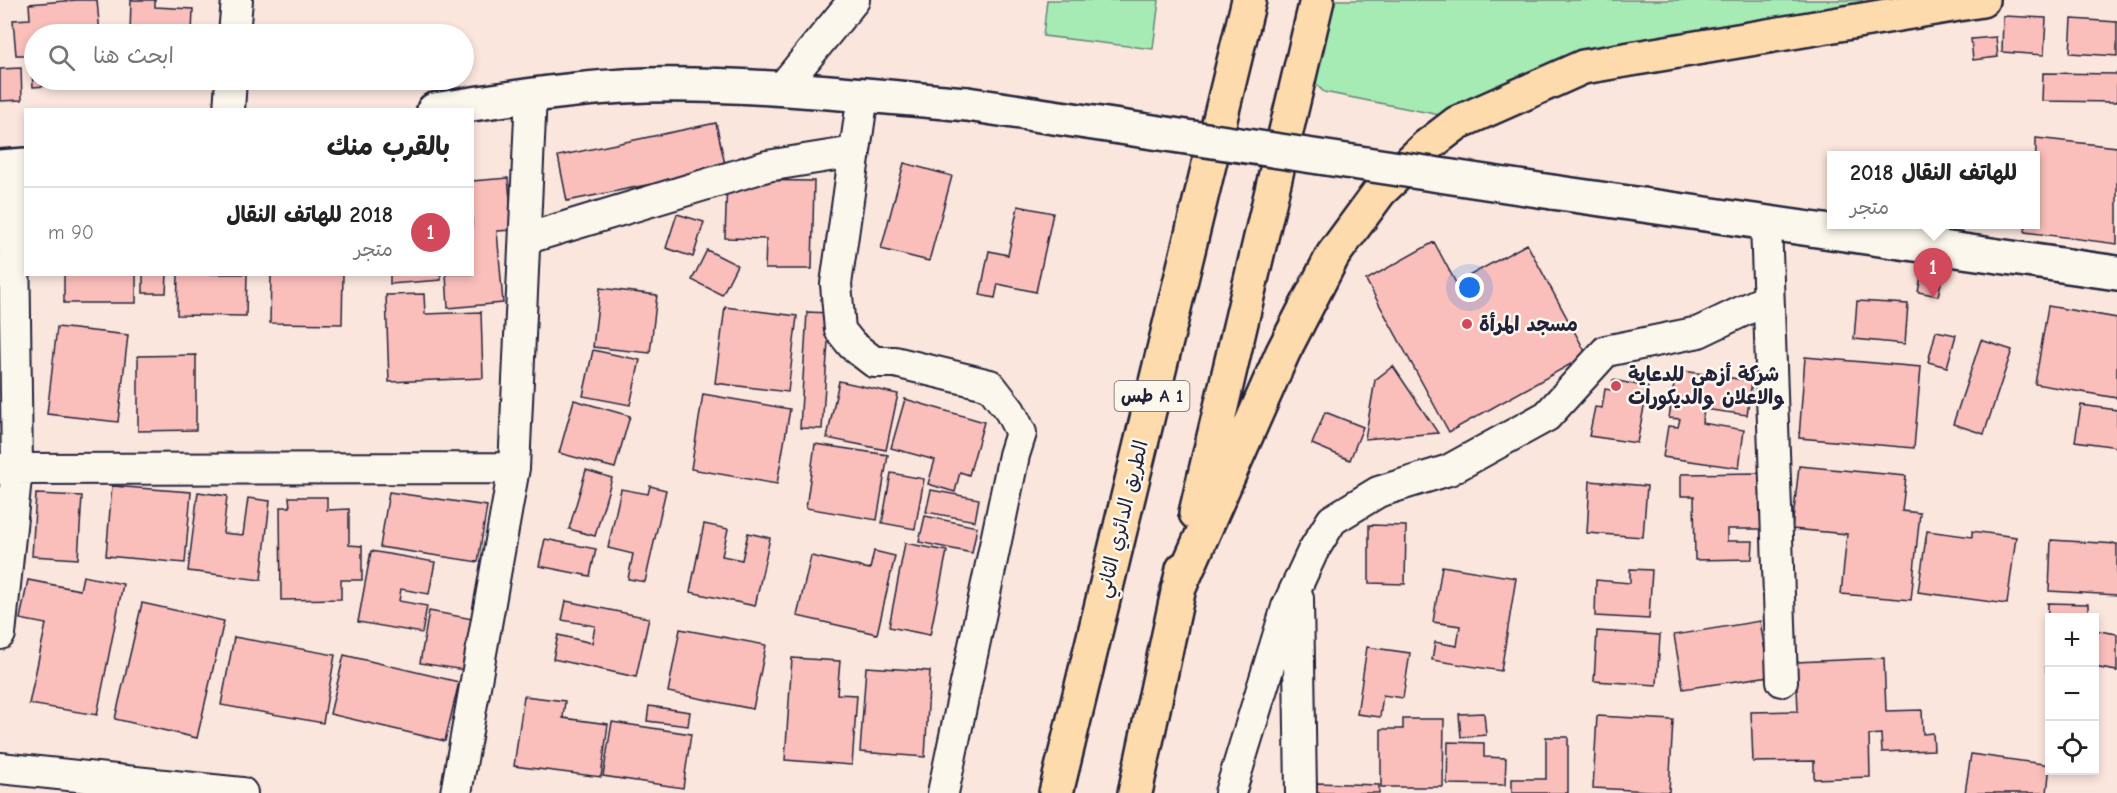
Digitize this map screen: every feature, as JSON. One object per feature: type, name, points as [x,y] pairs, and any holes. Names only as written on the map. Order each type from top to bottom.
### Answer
[{"type":"highway","name":"الطريق الدائري الثاني","points":[[1056,793],[1249,0]]},
{"type":"highway","points":[[1135,793],[1178,590],[1317,0]]},
{"type":"highway","points":[[1178,590],[1283,352],[1333,255],[1380,190],[1427,146],[1457,123],[1583,67],[1982,0]]},
{"type":"street","points":[[235,24],[237,0]]},
{"type":"street","points":[[782,89],[854,0]]},
{"type":"street","points":[[447,108],[531,95],[649,85],[782,89],[967,104],[1552,192],[2117,273]]},
{"type":"street","points":[[229,108],[230,90]]},
{"type":"street","points":[[456,793],[514,468],[531,95]]},
{"type":"street","points":[[863,95],[836,284],[840,330],[852,345],[874,362],[896,362],[990,384],[1010,411],[1021,433],[1011,466],[943,793]]},
{"type":"street","points":[[525,239],[767,166],[854,152]]},
{"type":"street","points":[[0,634],[8,468],[13,166]]},
{"type":"street","points":[[1766,223],[1782,681]]},
{"type":"street","points":[[1230,793],[1287,607],[1313,551],[1332,520],[1378,492],[1449,470],[1547,416],[1606,351],[1699,332],[1768,299]]},
{"type":"street","points":[[8,468],[514,468]]},
{"type":"street","points":[[1298,585],[1301,793]]},
{"type":"street","points":[[0,768],[124,788],[242,793]]},
{"type":"green space","points":[[1047,0],[1159,0],[1153,49],[1043,36]]},
{"type":"green space","points":[[1317,0],[1862,0],[1862,20],[1583,67],[1465,120],[1324,92],[1299,68]]},
{"type":"building","points":[[97,0],[99,24],[24,24],[24,55],[16,55],[13,20],[30,19],[29,4]]},
{"type":"building","points":[[131,0],[155,0],[155,7],[193,9],[192,24],[130,24]]},
{"type":"building","points":[[2003,16],[2046,18],[2044,55],[2002,52]]},
{"type":"building","points":[[2072,19],[2117,22],[2117,56],[2070,53]]},
{"type":"building","points":[[1996,37],[1998,57],[1973,60],[1971,39]]},
{"type":"building","points":[[21,68],[22,100],[0,101],[0,69]]},
{"type":"building","points":[[2043,73],[2117,74],[2117,102],[2042,101]]},
{"type":"building","points":[[716,123],[726,169],[567,201],[558,156]]},
{"type":"building","points":[[2036,138],[2117,147],[2117,244],[2025,232],[2025,229],[2040,229],[2040,151],[2036,151]]},
{"type":"building","points":[[904,163],[952,176],[929,261],[881,249]]},
{"type":"building","points":[[508,178],[513,230],[497,231],[503,303],[448,308],[446,276],[474,276],[474,181]]},
{"type":"building","points":[[727,180],[814,181],[812,269],[765,269],[766,239],[725,238]]},
{"type":"building","points":[[1018,206],[1053,213],[1036,292],[998,284],[995,298],[980,295],[989,251],[1008,255]]},
{"type":"building","points":[[677,214],[704,222],[693,257],[666,248]]},
{"type":"building","points":[[1434,242],[1456,283],[1527,244],[1587,355],[1449,432],[1366,280]]},
{"type":"building","points":[[707,250],[737,265],[722,295],[692,280]]},
{"type":"building","points":[[1924,261],[1945,265],[1938,296],[1918,292]]},
{"type":"building","points":[[64,276],[136,276],[136,303],[64,303]]},
{"type":"building","points":[[143,276],[167,276],[166,293],[143,293]]},
{"type":"building","points":[[178,276],[247,276],[246,316],[177,315]]},
{"type":"building","points":[[271,276],[343,276],[342,324],[270,323]]},
{"type":"building","points":[[390,276],[441,276],[441,280],[390,284]]},
{"type":"building","points":[[600,288],[657,295],[650,353],[593,347]]},
{"type":"building","points":[[424,294],[425,314],[481,312],[483,378],[389,382],[386,295]]},
{"type":"building","points":[[1857,301],[1908,304],[1905,344],[1854,339]]},
{"type":"building","points":[[2048,306],[2117,318],[2117,398],[2035,384]]},
{"type":"building","points":[[725,307],[797,316],[788,392],[715,383]]},
{"type":"building","points":[[807,312],[830,313],[822,429],[800,428]]},
{"type":"building","points":[[57,327],[128,335],[118,422],[47,414]]},
{"type":"building","points":[[1936,331],[1956,335],[1947,367],[1928,362]]},
{"type":"building","points":[[1981,340],[2012,350],[1984,434],[1953,424]]},
{"type":"building","points":[[593,350],[640,360],[630,405],[583,396]]},
{"type":"building","points":[[196,355],[196,430],[138,431],[138,356]]},
{"type":"building","points":[[1805,357],[1921,367],[1914,448],[1799,438]]},
{"type":"building","points":[[1393,366],[1438,433],[1365,439],[1375,380]]},
{"type":"building","points":[[1676,370],[1752,381],[1747,415],[1704,409],[1702,423],[1744,430],[1739,468],[1663,457],[1668,426],[1678,427],[1680,419],[1669,418]]},
{"type":"building","points":[[1613,380],[1648,387],[1637,443],[1589,436],[1595,407],[1602,408],[1605,389],[1611,390]]},
{"type":"building","points":[[839,381],[898,394],[886,450],[827,438]]},
{"type":"building","points":[[703,394],[790,409],[777,484],[691,469]]},
{"type":"building","points":[[905,399],[984,422],[969,475],[960,472],[955,492],[928,484],[935,460],[891,448]]},
{"type":"building","points":[[574,400],[630,416],[615,468],[559,453]]},
{"type":"building","points":[[2081,405],[2117,410],[2117,447],[2075,441]]},
{"type":"building","points":[[1325,412],[1363,427],[1350,460],[1312,444]]},
{"type":"building","points":[[815,444],[888,455],[877,520],[806,508]]},
{"type":"building","points":[[1799,466],[1906,476],[1902,511],[1920,513],[1911,600],[1841,594],[1847,534],[1792,529]]},
{"type":"building","points":[[586,470],[612,478],[595,536],[569,529]]},
{"type":"building","points":[[891,473],[924,479],[915,529],[882,523]]},
{"type":"building","points":[[1760,473],[1761,529],[1727,529],[1727,541],[1753,541],[1752,559],[1695,560],[1694,496],[1681,496],[1681,474]]},
{"type":"building","points":[[1590,481],[1647,486],[1643,537],[1587,533]]},
{"type":"building","points":[[112,486],[191,492],[185,563],[106,556]]},
{"type":"building","points":[[650,486],[666,490],[645,582],[628,579],[633,554],[608,548],[621,489],[648,494]]},
{"type":"building","points":[[931,490],[979,499],[975,521],[926,512]]},
{"type":"building","points":[[198,492],[227,496],[223,533],[243,535],[248,498],[270,501],[261,580],[188,571]]},
{"type":"building","points":[[389,492],[487,506],[478,562],[380,547]]},
{"type":"building","points":[[36,494],[82,496],[78,559],[32,556]]},
{"type":"building","points":[[289,497],[327,497],[327,510],[349,509],[349,545],[362,546],[362,580],[341,580],[341,599],[281,600],[280,507],[290,507]]},
{"type":"building","points":[[925,516],[977,527],[972,553],[919,542]]},
{"type":"building","points":[[704,524],[728,529],[722,556],[742,560],[748,533],[770,538],[755,606],[690,592]]},
{"type":"building","points":[[1369,525],[1406,526],[1405,584],[1369,583]]},
{"type":"building","points":[[1927,531],[1972,537],[1972,531],[2016,537],[2007,604],[1918,592]]},
{"type":"building","points":[[545,539],[596,549],[590,576],[539,566]]},
{"type":"building","points":[[2051,540],[2117,544],[2117,595],[2049,591]]},
{"type":"building","points":[[905,543],[947,551],[930,635],[889,627]]},
{"type":"building","points":[[371,551],[435,562],[429,594],[401,589],[399,601],[427,606],[422,633],[358,622]]},
{"type":"building","points":[[874,551],[895,556],[877,634],[797,616],[811,556],[870,569]]},
{"type":"building","points":[[1442,566],[1516,578],[1501,671],[1432,660],[1435,642],[1457,646],[1460,626],[1433,622]]},
{"type":"building","points":[[1630,569],[1652,570],[1649,619],[1595,616],[1596,580],[1630,583]]},
{"type":"building","points":[[83,576],[123,584],[97,715],[29,704],[46,624],[20,619],[28,580],[80,590]]},
{"type":"building","points":[[566,601],[649,618],[636,677],[553,659],[558,635],[592,643],[595,626],[562,620]]},
{"type":"building","points":[[142,603],[224,621],[197,738],[115,719]]},
{"type":"building","points":[[2048,603],[2088,604],[2088,613],[2048,613]]},
{"type":"building","points":[[429,611],[473,619],[464,670],[420,663]]},
{"type":"building","points":[[1760,621],[1769,676],[1683,689],[1674,635]]},
{"type":"building","points":[[680,629],[766,645],[753,709],[668,692]]},
{"type":"building","points":[[1597,631],[1660,635],[1657,685],[1594,681]]},
{"type":"building","points":[[2099,631],[2117,634],[2117,671],[2099,668]]},
{"type":"building","points":[[234,637],[335,655],[323,723],[221,705]]},
{"type":"building","points":[[1367,647],[1410,653],[1403,698],[1383,695],[1380,717],[1357,714]]},
{"type":"building","points":[[344,655],[459,682],[445,741],[330,714]]},
{"type":"building","points":[[792,658],[840,661],[837,694],[857,695],[852,765],[785,760]]},
{"type":"building","points":[[1884,658],[1886,711],[1922,710],[1923,734],[1933,733],[1934,750],[1882,752],[1881,734],[1869,735],[1870,777],[1814,779],[1814,761],[1753,762],[1751,712],[1798,711],[1796,662]]},
{"type":"building","points":[[866,667],[930,671],[925,757],[860,752]]},
{"type":"building","points":[[524,696],[565,701],[563,718],[608,724],[601,777],[514,766]]},
{"type":"building","points":[[649,706],[690,712],[688,726],[647,721]]},
{"type":"building","points":[[1484,713],[1486,735],[1461,737],[1459,714]]},
{"type":"building","points":[[1597,716],[1673,720],[1669,792],[1593,788]]},
{"type":"building","points":[[1403,719],[1444,719],[1443,787],[1381,787],[1381,729],[1403,729]]},
{"type":"building","points":[[612,722],[691,734],[683,788],[603,776]]},
{"type":"building","points":[[1546,737],[1568,737],[1568,793],[1512,793],[1512,779],[1546,779]]},
{"type":"building","points":[[1448,742],[1484,743],[1484,757],[1506,758],[1505,785],[1447,784]]},
{"type":"building","points":[[1971,754],[2045,764],[2045,775],[2049,775],[2047,793],[1965,793]]},
{"type":"building","points":[[1317,783],[1379,785],[1379,793],[1316,793]]},
{"type":"place","name":"2018 للهاتف النقال","points":[[1933,298]]},
{"type":"place","name":"مسجد المرأة","points":[[1467,324]]},
{"type":"place","name":"شركة أزهى للدعاية والاعلان والديكورات","points":[[1616,386]]}]
